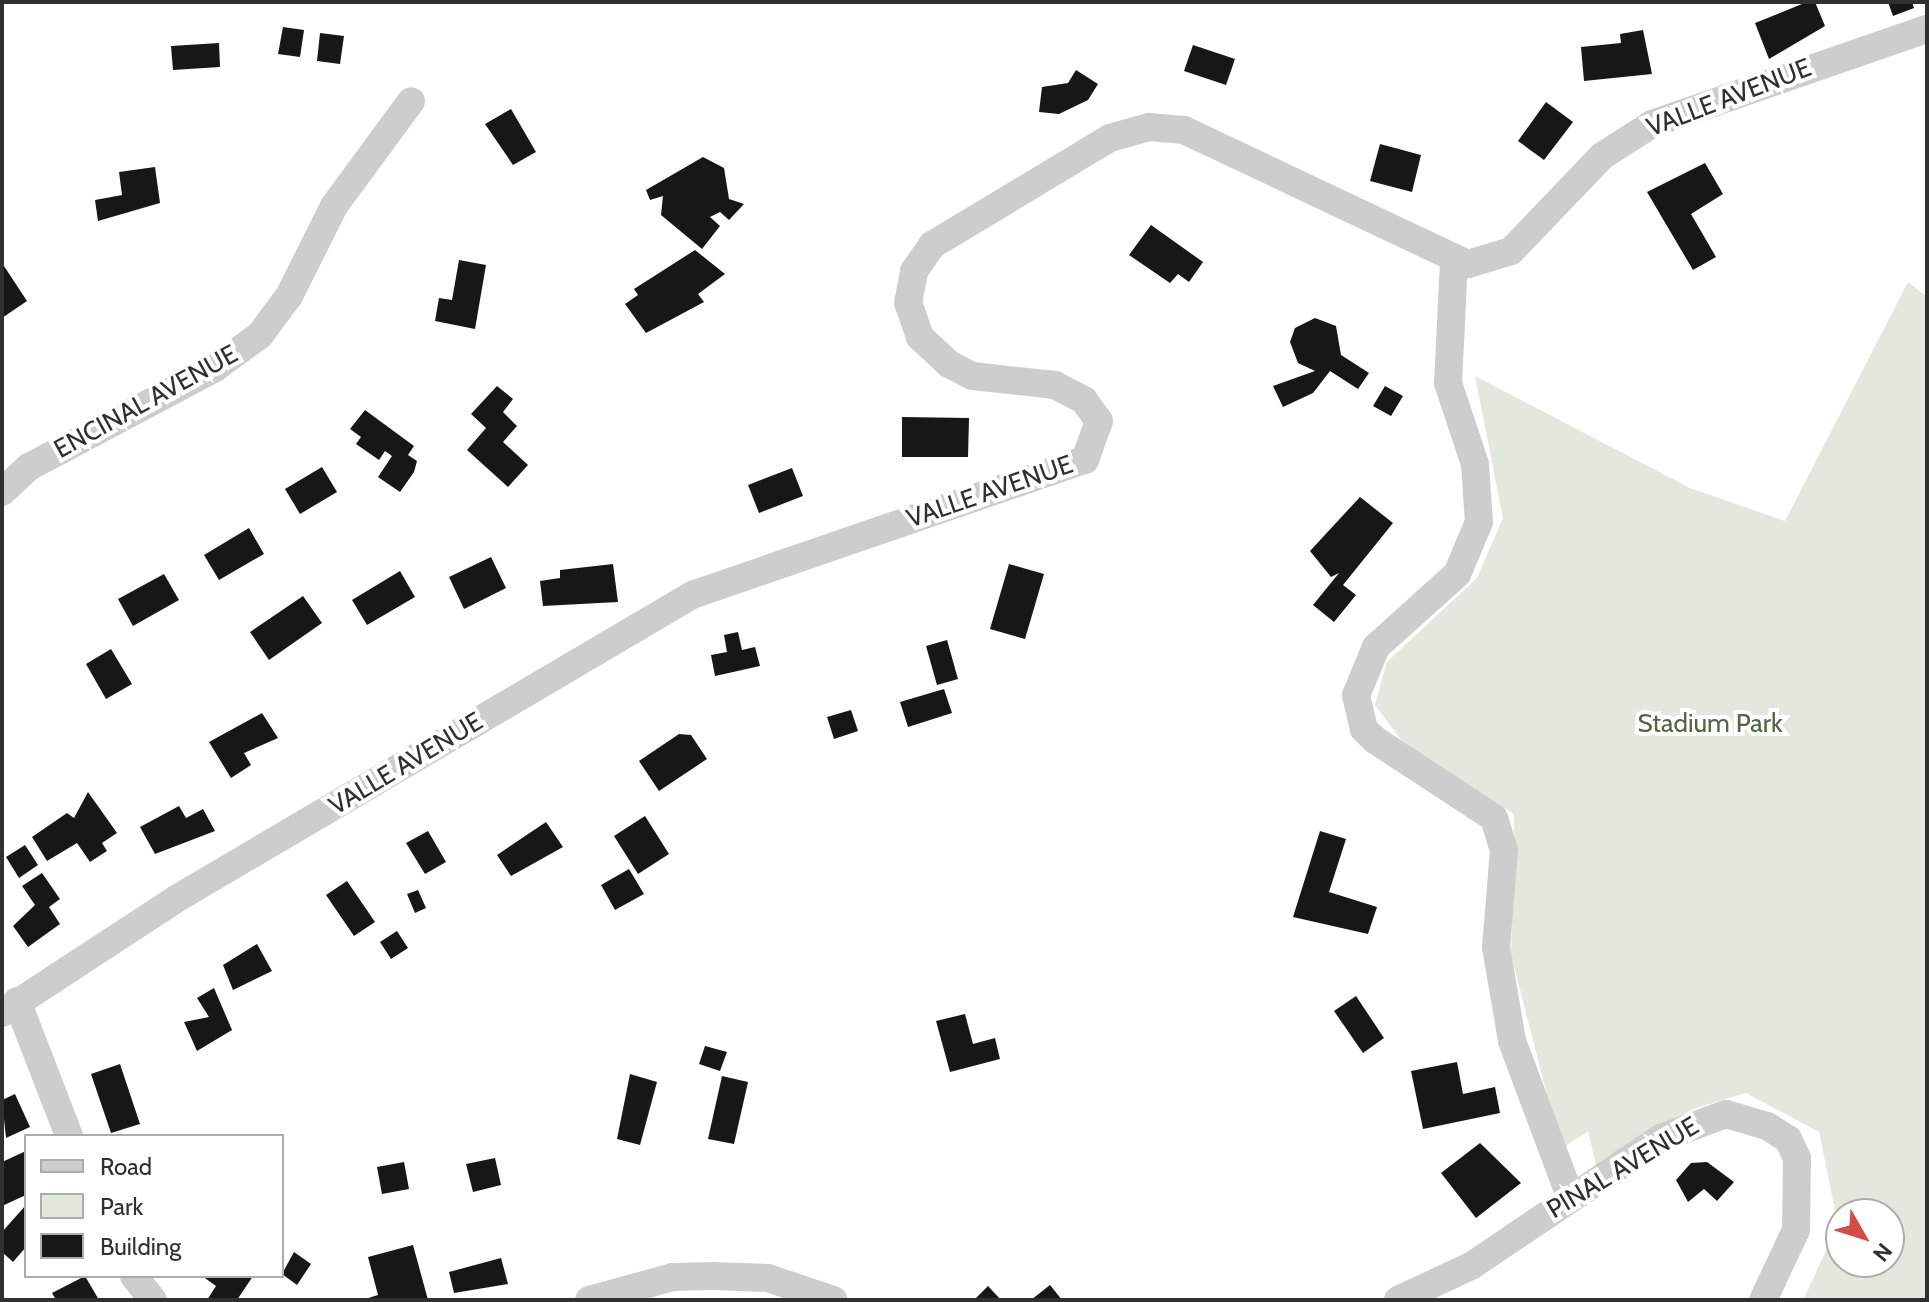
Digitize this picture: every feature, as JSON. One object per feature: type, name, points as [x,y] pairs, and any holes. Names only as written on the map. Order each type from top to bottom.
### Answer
[{"type":"street","name":"VALLE AVENUE","points":[[10,1007],[176,899],[692,595],[1085,460],[1099,421],[1084,400],[1055,385],[972,376],[949,364],[920,337],[908,303],[914,271],[943,236],[1110,138],[1149,127],[1184,130],[1454,261],[1511,251],[1602,156],[1652,124],[1810,65],[1920,41]]},
{"type":"street","name":"ENCINAL AVENUE","points":[[2,492],[29,467],[215,368],[260,335],[289,296],[334,206],[411,101]]},
{"type":"street","points":[[1454,261],[1448,383],[1475,464],[1479,522],[1457,574],[1376,647],[1356,695],[1364,729],[1375,740],[1484,806],[1501,833],[1496,947],[1512,1041],[1570,1196]]},
{"type":"street","points":[[10,1007],[68,1134]]},
{"type":"street","name":"PINAL AVENUE","points":[[1398,1300],[1471,1266],[1570,1196],[1689,1123],[1726,1114],[1767,1126],[1795,1149],[1801,1189],[1796,1230],[1763,1300]]},
{"type":"street","points":[[589,1300],[673,1277],[713,1276],[768,1278],[833,1300]]},
{"type":"street","points":[[136,1278],[153,1300]]},
{"type":"green space","name":"Stadium Park","points":[[1908,282],[1927,297],[1927,1300],[1803,1300],[1825,1253],[1825,1278],[1905,1278],[1905,1198],[1832,1198],[1819,1132],[1746,1093],[1693,1109],[1596,1165],[1588,1131],[1561,1149],[1511,955],[1514,814],[1405,745],[1375,705],[1387,662],[1477,578],[1503,518],[1475,376],[1690,488],[1785,521]]},
{"type":"building","points":[[1807,2],[1815,2],[1825,26],[1769,59],[1755,23]]},
{"type":"building","points":[[1888,2],[1912,2],[1914,8],[1893,16]]},
{"type":"building","points":[[283,27],[304,30],[300,57],[278,54]]},
{"type":"building","points":[[1643,30],[1652,74],[1584,81],[1581,47],[1621,43],[1620,34]]},
{"type":"building","points":[[320,33],[344,36],[340,64],[317,61]]},
{"type":"building","points":[[219,43],[220,67],[173,70],[171,46]]},
{"type":"building","points":[[1193,45],[1235,59],[1226,85],[1184,71]]},
{"type":"building","points":[[1076,70],[1098,84],[1088,100],[1059,114],[1039,112],[1042,87],[1068,83]]},
{"type":"building","points":[[1546,102],[1573,122],[1544,160],[1518,141]]},
{"type":"building","points":[[511,109],[536,152],[513,165],[485,124]]},
{"type":"building","points":[[1380,144],[1421,155],[1412,192],[1370,181]]},
{"type":"building","points":[[703,157],[724,168],[729,199],[744,204],[729,220],[720,212],[710,217],[720,226],[702,249],[661,215],[663,196],[650,200],[646,190]]},
{"type":"building","points":[[1705,163],[1723,194],[1691,214],[1716,257],[1693,270],[1647,192]]},
{"type":"building","points":[[155,167],[160,203],[98,221],[95,200],[122,195],[119,172]]},
{"type":"building","points":[[1151,225],[1203,262],[1189,282],[1178,274],[1170,283],[1129,255]]},
{"type":"building","points":[[695,250],[725,274],[698,294],[704,302],[646,333],[625,304],[638,295],[634,289]]},
{"type":"building","points":[[459,260],[486,265],[475,329],[435,321],[439,298],[452,300]]},
{"type":"building","points":[[2,263],[27,301],[2,318]]},
{"type":"building","points":[[1315,318],[1336,326],[1341,355],[1369,373],[1358,389],[1330,371],[1313,393],[1283,407],[1273,386],[1315,371],[1298,363],[1290,342],[1295,328]]},
{"type":"building","points":[[497,386],[513,399],[503,412],[517,426],[503,442],[528,465],[508,487],[467,450],[486,428],[471,414]]},
{"type":"building","points":[[1385,386],[1403,396],[1391,416],[1373,406]]},
{"type":"building","points":[[365,410],[414,446],[408,455],[417,461],[414,472],[400,492],[378,477],[392,456],[385,451],[379,460],[356,444],[361,437],[350,429]]},
{"type":"building","points":[[902,417],[969,418],[968,457],[902,457]]},
{"type":"building","points":[[322,467],[337,492],[300,514],[285,489]]},
{"type":"building","points":[[792,468],[803,496],[759,513],[748,485]]},
{"type":"building","points":[[1360,497],[1393,523],[1343,585],[1356,595],[1334,622],[1313,605],[1339,573],[1331,577],[1310,551]]},
{"type":"building","points":[[249,528],[264,554],[219,580],[204,555]]},
{"type":"building","points":[[491,557],[506,588],[464,609],[449,577]]},
{"type":"building","points":[[613,564],[618,602],[543,606],[540,581],[560,578],[560,570]]},
{"type":"building","points":[[1009,564],[1044,574],[1025,639],[990,629]]},
{"type":"building","points":[[400,571],[415,597],[367,625],[352,600]]},
{"type":"building","points":[[164,574],[179,600],[133,626],[118,599]]},
{"type":"building","points":[[303,596],[322,623],[269,660],[250,632]]},
{"type":"building","points":[[738,632],[742,650],[755,647],[760,666],[715,676],[711,655],[727,652],[724,635]]},
{"type":"building","points":[[947,640],[958,679],[937,685],[926,646]]},
{"type":"building","points":[[111,649],[132,684],[106,699],[86,664]]},
{"type":"building","points":[[944,689],[952,713],[908,727],[900,702]]},
{"type":"building","points":[[851,710],[858,731],[834,739],[827,717]]},
{"type":"building","points":[[262,713],[278,738],[244,753],[251,765],[231,778],[209,742]]},
{"type":"building","points":[[679,734],[691,735],[707,759],[659,791],[639,761]]},
{"type":"building","points":[[88,792],[117,833],[102,843],[107,851],[90,862],[77,843],[47,861],[32,837],[67,813],[74,818]]},
{"type":"building","points":[[179,806],[186,818],[203,809],[215,831],[155,854],[140,827]]},
{"type":"building","points":[[645,816],[669,854],[638,874],[614,836]]},
{"type":"building","points":[[546,822],[563,847],[511,876],[497,855]]},
{"type":"building","points":[[428,831],[446,862],[425,874],[406,843]]},
{"type":"building","points":[[1320,831],[1346,839],[1329,892],[1377,907],[1368,934],[1293,917]]},
{"type":"building","points":[[25,845],[38,865],[19,878],[6,857]]},
{"type":"building","points":[[629,869],[644,894],[615,910],[601,885]]},
{"type":"building","points":[[42,873],[60,899],[49,907],[60,924],[28,947],[13,926],[35,905],[22,886]]},
{"type":"building","points":[[347,881],[375,922],[354,936],[326,895]]},
{"type":"building","points":[[418,890],[426,908],[415,913],[407,894]]},
{"type":"building","points":[[397,931],[408,948],[391,959],[380,942]]},
{"type":"building","points":[[257,944],[272,971],[233,990],[223,965]]},
{"type":"building","points":[[214,988],[232,1030],[197,1051],[184,1022],[209,1017],[197,998]]},
{"type":"building","points":[[1356,996],[1384,1038],[1363,1053],[1334,1011]]},
{"type":"building","points":[[965,1014],[973,1044],[995,1038],[1000,1059],[950,1072],[936,1021]]},
{"type":"building","points":[[705,1046],[727,1052],[720,1071],[699,1064]]},
{"type":"building","points":[[1457,1062],[1463,1094],[1495,1087],[1500,1113],[1423,1129],[1411,1071]]},
{"type":"building","points":[[120,1064],[140,1124],[111,1133],[91,1074]]},
{"type":"building","points":[[630,1074],[657,1082],[640,1145],[617,1139]]},
{"type":"building","points":[[722,1076],[748,1082],[734,1144],[708,1139]]},
{"type":"building","points":[[15,1094],[30,1127],[6,1138],[2,1100]]},
{"type":"building","points":[[1480,1143],[1521,1183],[1476,1218],[1441,1173]]},
{"type":"building","points":[[24,1152],[24,1196],[2,1206],[2,1162]]},
{"type":"building","points":[[495,1158],[501,1185],[473,1192],[466,1164]]},
{"type":"building","points":[[404,1162],[409,1189],[382,1194],[377,1167]]},
{"type":"building","points":[[1707,1162],[1734,1182],[1717,1201],[1704,1189],[1688,1202],[1676,1180],[1691,1163]]},
{"type":"building","points":[[24,1207],[24,1249],[13,1262],[2,1252],[2,1232]]},
{"type":"building","points":[[413,1245],[428,1300],[362,1300],[378,1295],[368,1257]]},
{"type":"building","points":[[294,1252],[311,1264],[297,1285],[284,1275]]},
{"type":"building","points":[[501,1258],[508,1284],[454,1293],[449,1272]]},
{"type":"building","points":[[86,1278],[99,1300],[56,1300],[52,1293]]},
{"type":"building","points":[[205,1278],[252,1278],[237,1300],[207,1300],[216,1286]]},
{"type":"building","points":[[1050,1285],[1062,1300],[1031,1300]]},
{"type":"building","points":[[988,1286],[1001,1300],[974,1300]]}]
